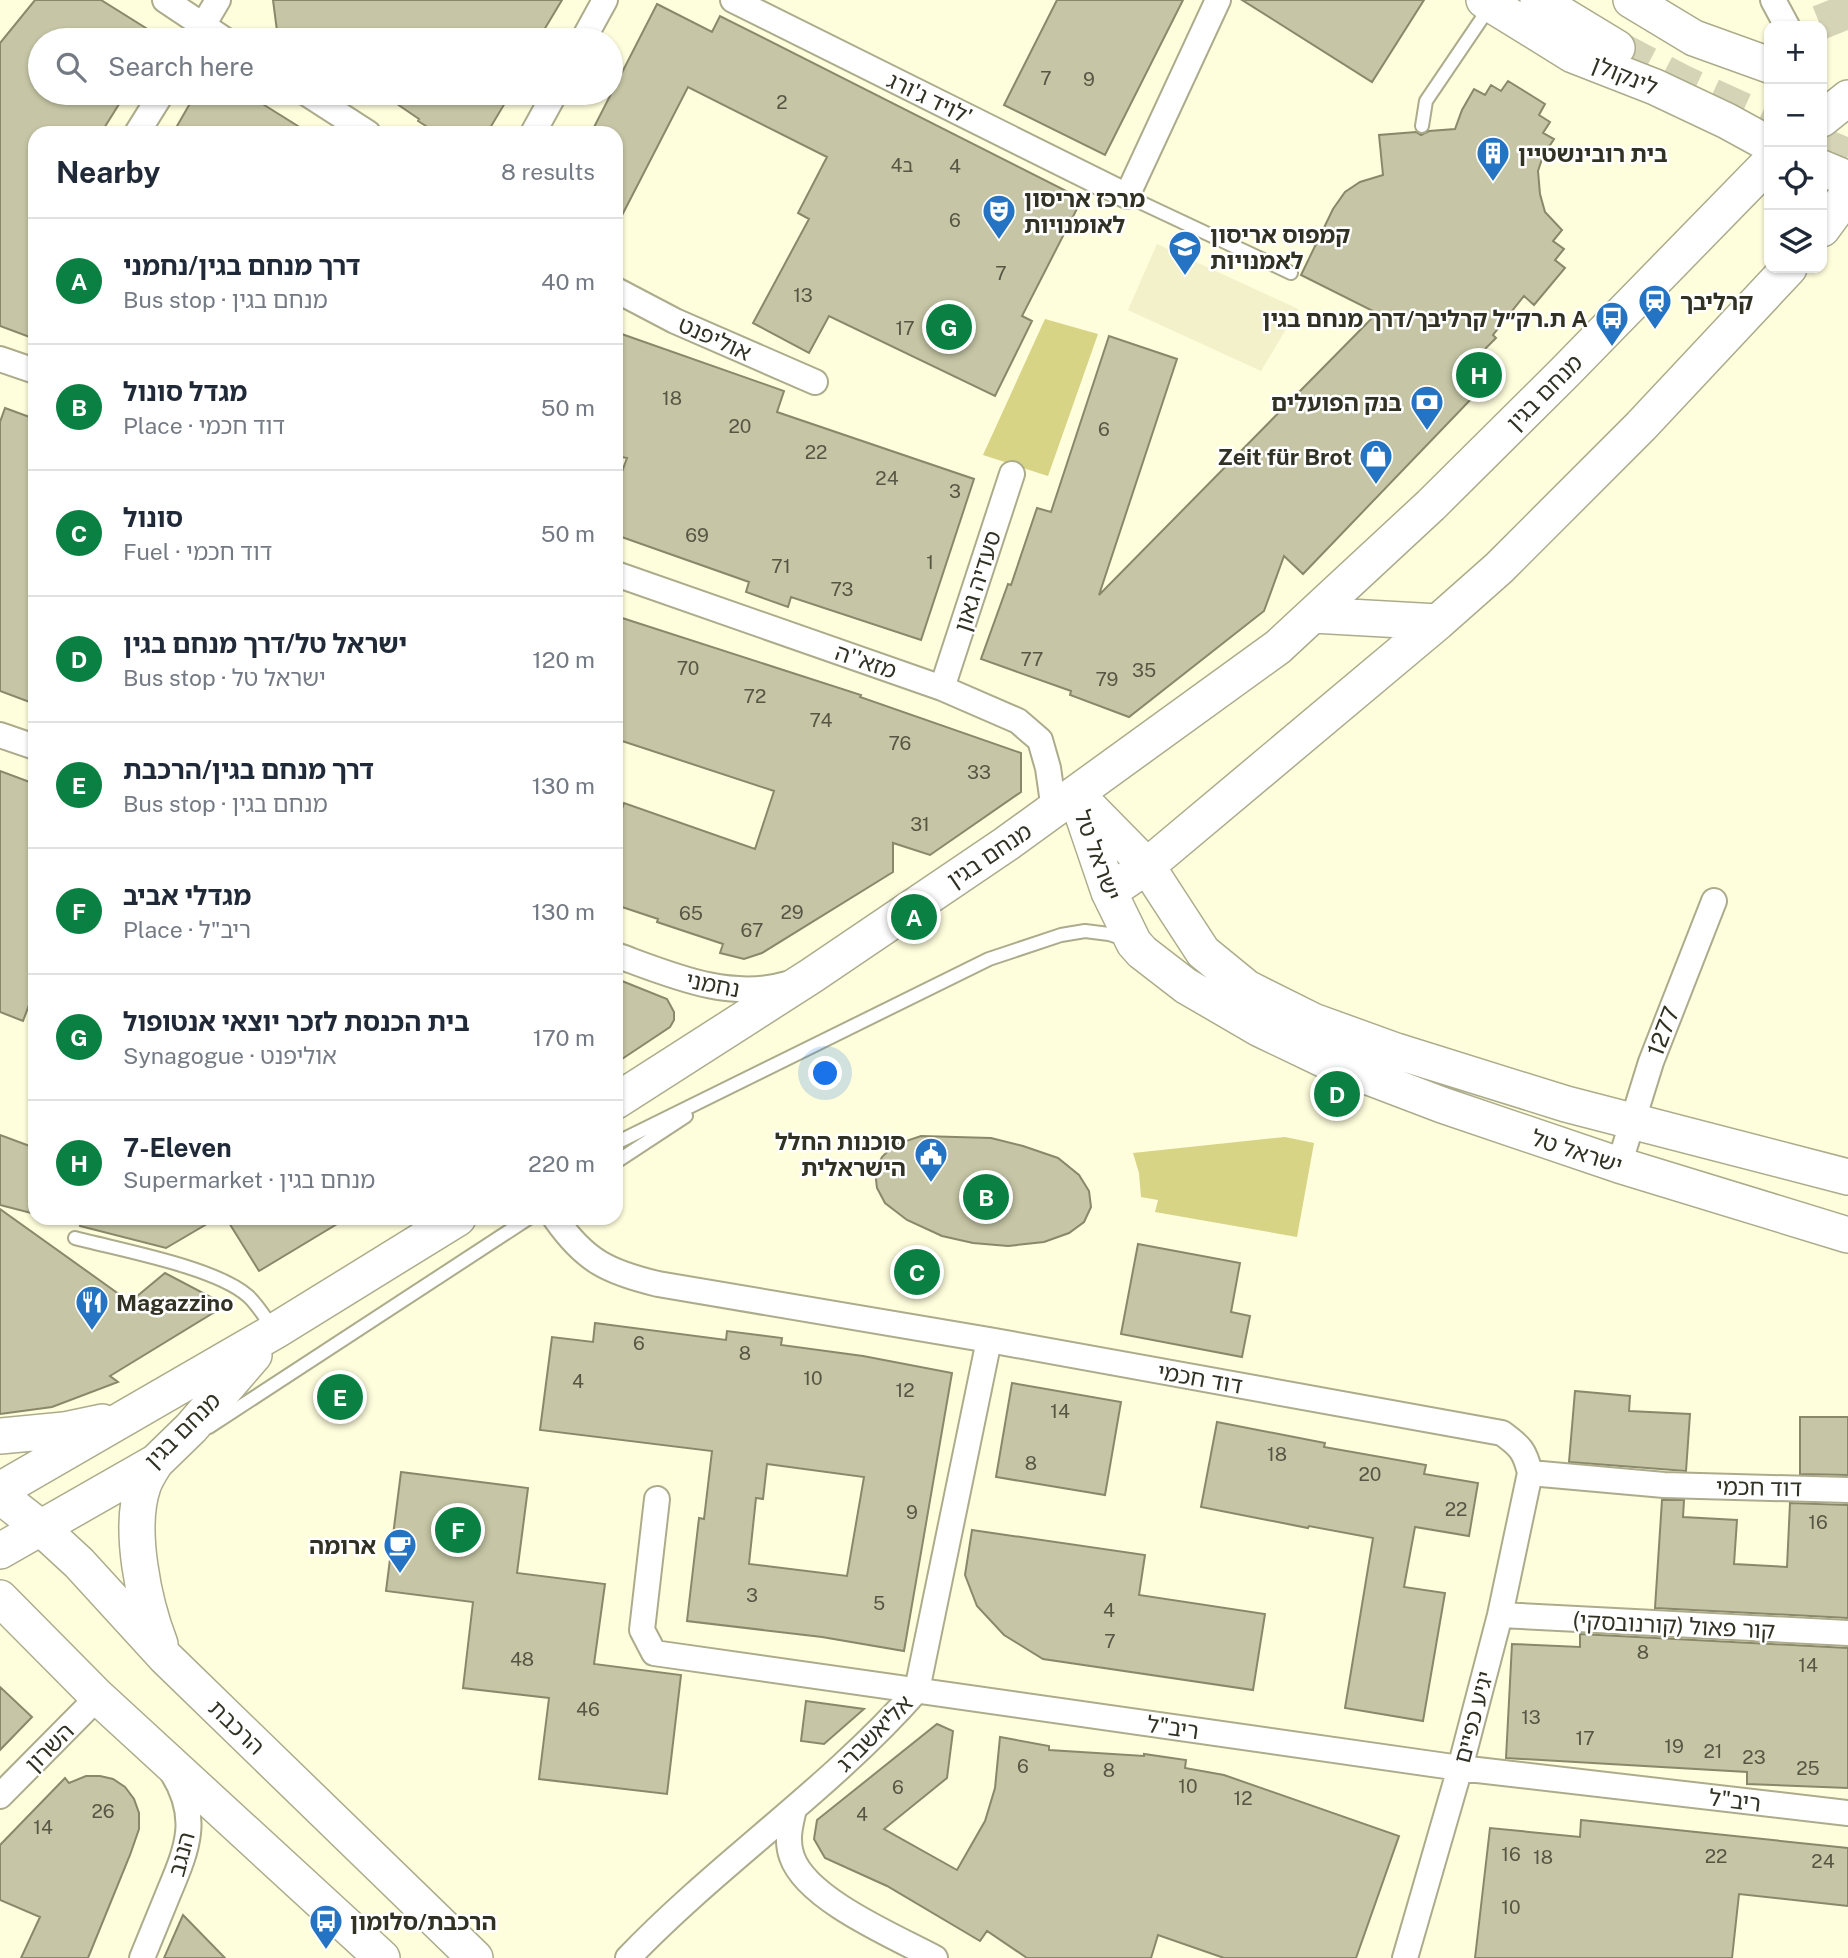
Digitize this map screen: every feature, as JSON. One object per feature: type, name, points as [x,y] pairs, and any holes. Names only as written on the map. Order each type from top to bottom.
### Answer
[{"type":"street","points":[[165,0],[194,28]]},
{"type":"street","points":[[202,28],[218,0]]},
{"type":"street","points":[[590,28],[605,0]]},
{"type":"street","name":"לויד ג'ורג'","points":[[733,0],[1127,196]]},
{"type":"street","points":[[1127,196],[1218,0]]},
{"type":"street","points":[[1538,0],[1617,48]]},
{"type":"street","points":[[1631,0],[1694,38],[1764,63]]},
{"type":"street","points":[[1773,0],[1784,21]]},
{"type":"street","name":"לינקולן","points":[[1487,2],[1573,55],[1655,87],[1764,141]]},
{"type":"street","points":[[1827,86],[1848,92]]},
{"type":"street","points":[[1827,115],[1848,98]]},
{"type":"street","points":[[141,126],[154,105]]},
{"type":"street","points":[[325,105],[357,126]]},
{"type":"street","points":[[537,126],[548,105]]},
{"type":"street","name":"מנחם בגין","points":[[623,1096],[811,975],[1065,803],[1278,647],[1407,528],[1565,372],[1764,168]]},
{"type":"street","points":[[1827,170],[1848,179]]},
{"type":"street","points":[[1827,222],[1848,194]]},
{"type":"street","points":[[1109,892],[1147,866],[1499,568],[1642,426],[1784,273]]},
{"type":"street","name":"אוליפנט","points":[[623,294],[675,321],[815,382]]},
{"type":"street","points":[[0,359],[28,369]]},
{"type":"street","name":"סעדיה גאון","points":[[942,688],[1012,474]]},
{"type":"street","name":"מזא''ה","points":[[623,576],[942,688],[1018,721],[1040,740],[1048,768],[1065,803]]},
{"type":"street","points":[[1313,615],[1438,622]]},
{"type":"street","points":[[0,735],[28,745]]},
{"type":"street","name":"ישראל טל","points":[[1065,803],[1147,866],[1203,953],[1247,988],[1313,1021],[1396,1051],[1632,1122],[1848,1177]]},
{"type":"street","name":"ישראל טל","points":[[1065,803],[1134,943],[1142,953],[1197,992],[1260,1029],[1329,1062],[1442,1105],[1619,1165],[1848,1236]]},
{"type":"street","name":"1277","points":[[1619,1165],[1651,1062],[1714,901]]},
{"type":"street","name":"נחמני","points":[[623,957],[710,986],[751,991],[780,986],[811,975]]},
{"type":"street","name":"מנחם בגין","points":[[0,1490],[275,1331],[447,1225]]},
{"type":"street","name":"דוד חכמי","points":[[560,1225],[572,1242],[589,1257],[613,1272],[634,1278],[1502,1433],[1526,1455],[1530,1473],[1664,1485],[1848,1490]]},
{"type":"street","name":"מנחם בגין","points":[[0,1551],[156,1462],[191,1428],[275,1331]]},
{"type":"street","name":"אליאשברג","points":[[628,1958],[668,1916],[794,1809],[887,1725],[917,1690],[989,1340]]},
{"type":"street","points":[[0,1436],[64,1430],[136,1413]]},
{"type":"street","points":[[156,1462],[142,1489],[138,1526],[139,1551],[147,1606],[165,1657]]},
{"type":"street","name":"יגיע כפיים","points":[[1405,1958],[1460,1768],[1500,1615],[1530,1473]]},
{"type":"street","name":"הרכבת","points":[[0,1496],[41,1528],[79,1563],[165,1657],[475,1955]]},
{"type":"street","name":"ריב\"ל","points":[[657,1499],[642,1630],[654,1653],[1460,1768],[1848,1813]]},
{"type":"street","points":[[0,1598],[98,1697],[383,1958]]},
{"type":"street","name":"קור פאול (קורנובסקי)","points":[[1500,1615],[1848,1633]]},
{"type":"street","name":"השרון","points":[[0,1796],[98,1697]]},
{"type":"street","name":"הנגב","points":[[142,1958],[184,1856],[190,1833],[185,1795],[158,1752]]},
{"type":"street","points":[[794,1809],[789,1838],[792,1857],[800,1872],[841,1908],[935,1958]]},
{"type":"street","points":[[655,1958],[668,1916]]},
{"type":"lane","points":[[1422,126],[1426,101],[1487,2]]},
{"type":"lane","points":[[1127,196],[1291,273]]},
{"type":"lane","points":[[623,1140],[989,959],[1061,935],[1085,931],[1109,934],[1134,943]]},
{"type":"lane","points":[[623,1157],[734,1085]]},
{"type":"lane","points":[[156,1462],[518,1225]]},
{"type":"lane","points":[[381,1265],[417,1226]]},
{"type":"lane","points":[[75,1238],[231,1283],[250,1297],[275,1331]]},
{"type":"shaded area","name":"קמפוס אריסון לאמנויות","points":[[1157,244],[1298,309],[1261,371],[1128,310]]},
{"type":"shaded area","points":[[1045,319],[1098,334],[1048,476],[983,455]]},
{"type":"shaded area","points":[[1285,1137],[1314,1143],[1297,1237],[1155,1212],[1158,1200],[1141,1197],[1139,1173],[1133,1153]]},
{"type":"building","points":[[35,0],[101,0],[146,28],[28,28],[28,105],[118,105],[105,126],[28,126],[28,336],[0,326],[0,43]]},
{"type":"building","points":[[273,0],[562,0],[545,28],[277,28]]},
{"type":"building","points":[[1057,0],[1183,0],[1105,155],[1004,105]]},
{"type":"building","points":[[1242,0],[1424,0],[1372,82]]},
{"type":"building","points":[[657,4],[712,32],[720,16],[1082,199],[1022,316],[1032,321],[995,396],[829,316],[809,353],[753,323],[809,219],[798,213],[827,157],[688,87],[623,213],[623,126],[595,126],[605,105],[623,105],[623,70]]},
{"type":"building","points":[[1508,81],[1545,104],[1539,115],[1550,122],[1543,133],[1554,139],[1543,156],[1538,171],[1540,194],[1545,212],[1562,230],[1553,241],[1564,249],[1555,260],[1565,268],[1534,305],[1524,296],[1493,335],[1496,338],[1480,354],[1498,371],[1303,574],[1284,556],[1264,611],[1129,717],[1070,695],[1071,691],[981,659],[1008,584],[1011,585],[1037,508],[1051,512],[1109,336],[1177,359],[1099,595],[1377,313],[1301,275],[1333,209],[1345,192],[1360,182],[1383,175],[1379,135],[1416,132],[1421,135],[1429,131],[1455,129],[1474,89],[1485,95],[1491,85],[1501,91]]},
{"type":"building","points":[[189,105],[264,105],[298,126],[177,126]]},
{"type":"building","points":[[399,105],[504,105],[491,126],[426,126],[418,121],[419,119]]},
{"type":"building","points":[[623,334],[784,391],[777,412],[974,479],[921,640],[791,597],[788,607],[746,592],[749,582],[623,537],[623,469],[627,458],[623,457]]},
{"type":"building","points":[[5,408],[28,416],[28,701],[0,691],[0,422]]},
{"type":"building","points":[[623,618],[861,695],[860,697],[1021,753],[1021,792],[930,855],[893,843],[893,872],[762,953],[744,959],[720,953],[723,944],[623,907],[624,803],[755,849],[774,791],[623,741]]},
{"type":"building","points":[[0,771],[28,781],[28,1008],[23,1021],[0,1012]]},
{"type":"building","points":[[623,981],[667,999],[674,1012],[670,1027],[623,1058]]},
{"type":"building","points":[[0,1135],[28,1145],[28,1212],[0,1205]]},
{"type":"building","points":[[921,1136],[991,1138],[1058,1158],[1079,1175],[1089,1191],[1091,1207],[1084,1222],[1069,1233],[1044,1242],[1008,1246],[973,1243],[942,1236],[907,1220],[885,1203],[877,1188],[875,1171],[882,1157],[894,1145]]},
{"type":"building","points":[[0,1209],[130,1302],[165,1273],[226,1305],[110,1376],[118,1382],[52,1407],[0,1414]]},
{"type":"building","points":[[80,1225],[205,1225],[166,1248]]},
{"type":"building","points":[[230,1225],[335,1225],[259,1271]]},
{"type":"building","points":[[1138,1244],[1240,1263],[1231,1312],[1250,1316],[1242,1357],[1121,1334]]},
{"type":"building","points":[[595,1323],[726,1340],[727,1331],[782,1338],[781,1345],[863,1356],[952,1373],[904,1651],[822,1637],[687,1621],[699,1518],[704,1519],[712,1451],[540,1430],[552,1337],[593,1342]],"holes":[[[767,1464],[864,1477],[847,1576],[749,1564],[756,1498],[763,1499]]]},
{"type":"building","points":[[1012,1383],[1121,1402],[1105,1495],[996,1477]]},
{"type":"building","points":[[1575,1391],[1630,1396],[1629,1411],[1690,1414],[1686,1471],[1569,1462]]},
{"type":"building","points":[[1800,1417],[1848,1417],[1848,1475],[1800,1474]]},
{"type":"building","points":[[1217,1422],[1325,1443],[1324,1447],[1426,1465],[1424,1474],[1478,1483],[1469,1536],[1415,1527],[1404,1587],[1445,1593],[1423,1721],[1345,1708],[1373,1538],[1201,1507]]},
{"type":"building","points":[[401,1472],[528,1488],[517,1573],[605,1584],[594,1664],[681,1675],[667,1794],[539,1779],[549,1698],[463,1688],[473,1602],[386,1591]]},
{"type":"building","points":[[1662,1500],[1684,1500],[1683,1517],[1737,1520],[1734,1564],[1787,1567],[1790,1503],[1848,1505],[1848,1618],[1655,1608]]},
{"type":"building","points":[[972,1530],[1145,1555],[1139,1595],[1265,1614],[1253,1690],[1043,1659],[1004,1635],[977,1606],[965,1575]]},
{"type":"building","points":[[1580,1634],[1848,1648],[1848,1788],[1747,1784],[1747,1772],[1506,1758],[1512,1644],[1580,1647]]},
{"type":"building","points":[[0,1687],[32,1717],[0,1750]]},
{"type":"building","points":[[806,1701],[864,1709],[824,1744],[801,1741]]},
{"type":"building","points":[[937,1724],[953,1731],[947,1778],[884,1829],[957,1870],[985,1821],[995,1788],[1000,1737],[1049,1746],[1049,1750],[1144,1754],[1186,1760],[1185,1768],[1224,1775],[1399,1836],[1356,1958],[1224,1958],[1158,1935],[1151,1958],[1027,1958],[987,1931],[980,1941],[887,1886],[825,1858],[814,1839],[817,1820]]},
{"type":"building","points":[[86,1776],[113,1779],[125,1787],[134,1799],[139,1813],[139,1829],[130,1855],[88,1958],[21,1958],[40,1917],[0,1900],[0,1845],[65,1778],[69,1783]]},
{"type":"building","points":[[1581,1820],[1848,1848],[1848,1906],[1739,1894],[1732,1958],[1475,1958],[1490,1828],[1580,1837]]},
{"type":"building","points":[[183,1915],[225,1958],[164,1958]]},
{"type":"tunnel","points":[[1829,0],[1848,48]]},
{"type":"tunnel","points":[[1617,48],[1764,120]]},
{"type":"tunnel","points":[[1827,147],[1848,156]]},
{"type":"place","name":"בית רובינשטיין","points":[[1493,183]]},
{"type":"place","name":"מרכז אריסון לאומנויות","points":[[999,241]]},
{"type":"place","name":"קמפוס אריסון לאמנויות","points":[[1185,277]]},
{"type":"place","name":"בית הכנסת לזכר יוצאי אנטופול","points":[[949,327]]},
{"type":"place","name":"קרליבך","points":[[1655,331]]},
{"type":"place","name":"ת.רק״ל קרליבך/דרך מנחם בגין A","points":[[1612,348]]},
{"type":"place","name":"7-Eleven","points":[[1479,375]]},
{"type":"place","name":"בנק הפועלים","points":[[1427,432]]},
{"type":"place","name":"Zeit für Brot","points":[[1376,486]]},
{"type":"place","name":"דרך מנחם בגין/נחמני","points":[[914,917]]},
{"type":"place","name":"ישראל טל/דרך מנחם בגין","points":[[1337,1094]]},
{"type":"place","name":"סוכנות החלל הישראלית","points":[[931,1184]]},
{"type":"place","name":"מגדל סונול","points":[[986,1197]]},
{"type":"place","name":"סונול","points":[[917,1272]]},
{"type":"place","name":"Magazzino","points":[[92,1332]]},
{"type":"place","name":"דרך מנחם בגין/הרכבת","points":[[340,1397]]},
{"type":"place","name":"מגדלי אביב","points":[[458,1530]]},
{"type":"place","name":"ארומה","points":[[400,1575]]},
{"type":"place","name":"הרכבת/סלומון","points":[[326,1951]]}]
